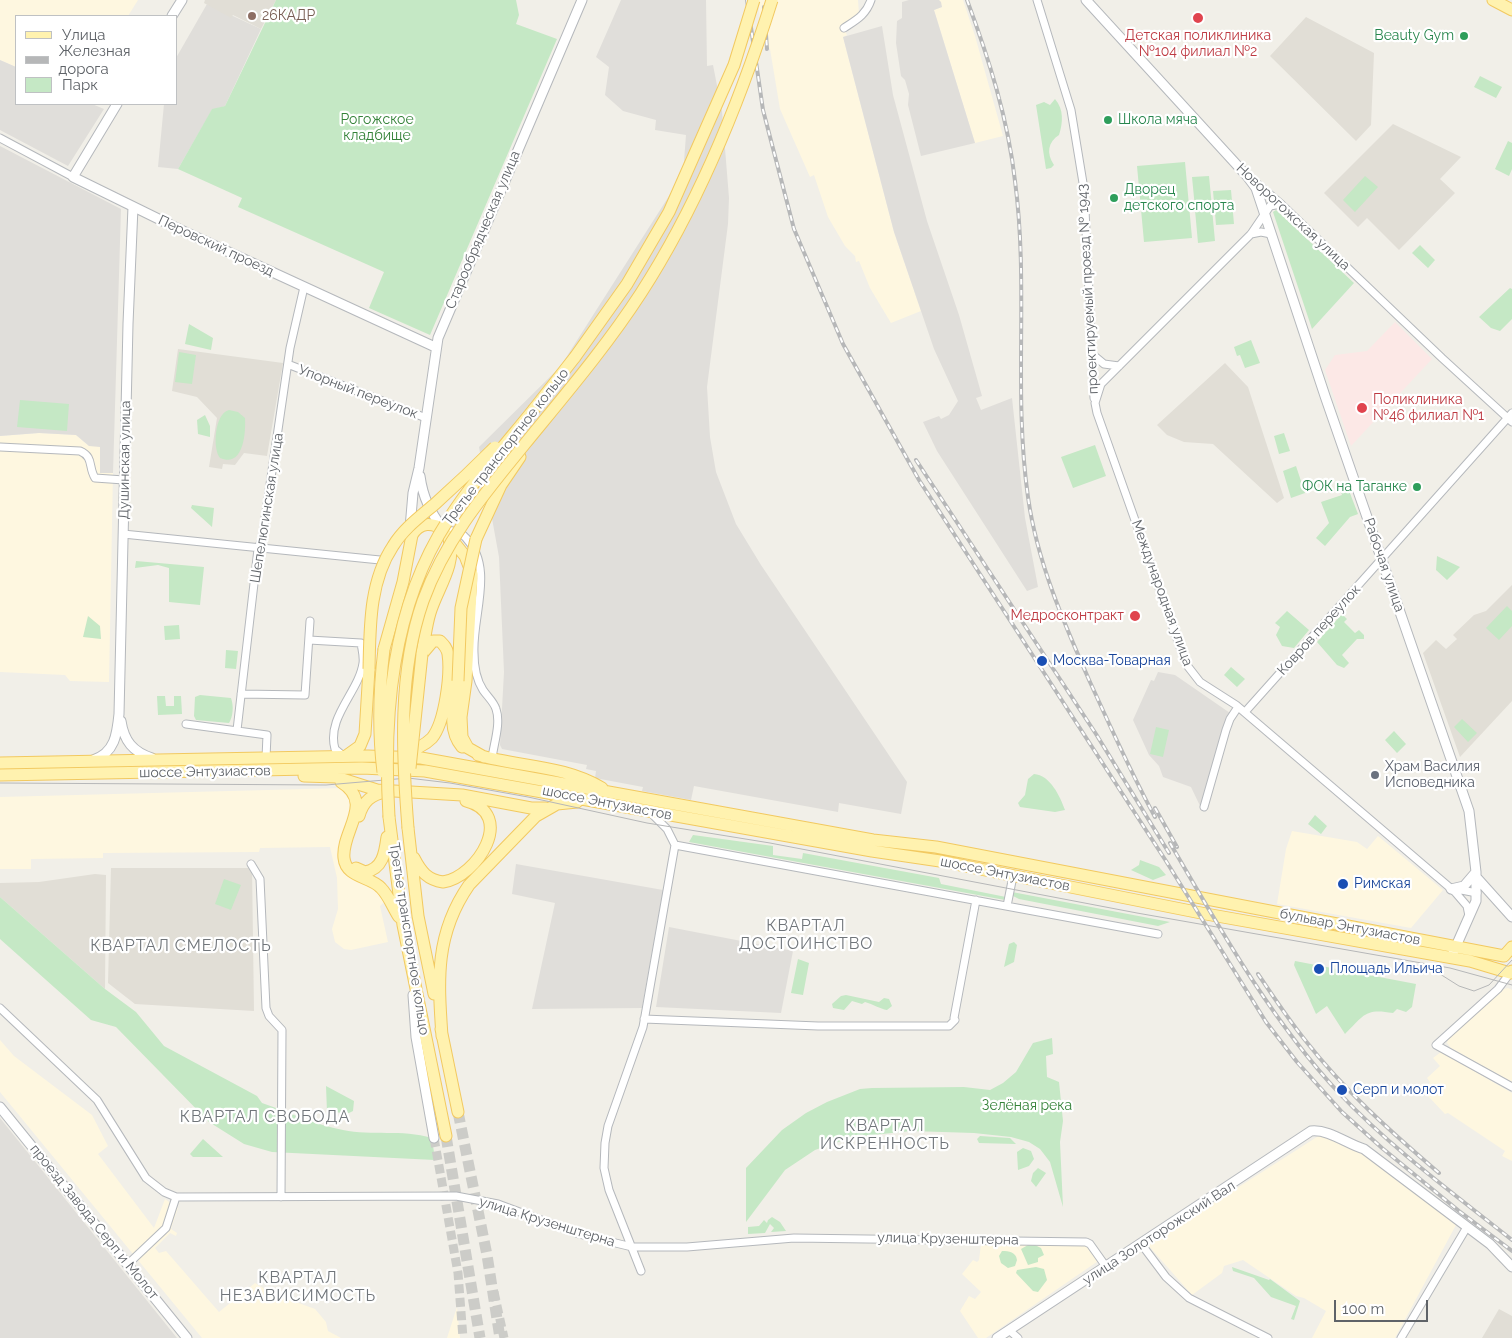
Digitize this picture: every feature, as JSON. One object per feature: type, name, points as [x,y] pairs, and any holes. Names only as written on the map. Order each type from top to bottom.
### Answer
[{"type":"main road","name":"Третье транспортное кольцо","points":[[440,1137],[403,925],[388,801],[391,691],[399,640],[410,598],[432,547],[447,521],[575,357],[627,284],[670,212],[734,64],[754,0]]},
{"type":"main road","name":"Третье транспортное кольцо","points":[[458,1112],[418,916],[406,805],[403,741],[405,694],[412,643],[423,602],[443,555],[460,527],[590,364],[641,294],[683,222],[748,76],[772,0]]},
{"type":"main road","points":[[1493,0],[1512,10]]},
{"type":"main road","points":[[344,756],[358,749],[365,734],[371,619],[375,590],[392,546],[409,526],[480,462],[534,409]]},
{"type":"main road","points":[[545,419],[501,485],[476,539],[461,608],[458,682],[452,722],[453,733],[462,748],[488,757],[555,770],[579,777],[612,794]]},
{"type":"main road","points":[[388,801],[380,744],[380,677],[384,649],[403,582],[412,536],[420,526],[428,524],[446,533],[466,556],[472,574],[466,681],[461,717],[462,737],[468,748],[488,757]]},
{"type":"main road","points":[[406,805],[422,654],[430,614],[452,555],[446,533]]},
{"type":"main road","points":[[386,756],[410,751],[431,739],[440,722],[445,699],[448,663],[445,645],[440,641],[433,641],[422,654]]},
{"type":"main road","name":"шоссе Энтузиастов","points":[[0,763],[344,756],[421,758],[873,840],[936,847],[1196,898]]},
{"type":"main road","name":"шоссе Энтузиастов","points":[[0,776],[362,768],[425,771],[1013,876],[1206,914]]},
{"type":"main road","points":[[262,770],[337,780],[347,785],[356,802],[356,814],[344,853],[347,867],[355,874],[374,882],[382,888],[403,925]]},
{"type":"main road","points":[[322,778],[341,778],[378,790],[462,795],[531,808],[546,808],[566,802],[600,802]]},
{"type":"main road","points":[[389,817],[386,847],[380,865],[369,871],[356,868],[350,862],[349,854],[365,803],[375,794],[403,790]]},
{"type":"main road","points":[[408,828],[416,863],[431,879],[450,881],[475,862],[488,843],[492,828],[489,819],[479,806],[440,794]]},
{"type":"main road","points":[[442,1036],[439,989],[440,959],[445,932],[456,906],[469,885],[546,808]]},
{"type":"main road","name":"бульвар Энтузиастов","points":[[1196,898],[1504,956],[1512,947]]},
{"type":"main road","name":"бульвар Энтузиастов","points":[[1206,914],[1452,958],[1511,972]]},
{"type":"street","points":[[173,15],[182,0]]},
{"type":"street","name":"Старообрядческая улица","points":[[409,548],[414,493],[420,468],[436,347],[580,0]]},
{"type":"street","points":[[844,28],[860,18],[868,9],[870,0]]},
{"type":"street","name":"проектируемый проезд № 1943","points":[[1037,0],[1071,110],[1084,189],[1095,403]]},
{"type":"street","name":"Новорогожская улица","points":[[1086,0],[1248,176],[1281,204],[1442,358],[1511,417]]},
{"type":"street","points":[[73,177],[116,105]]},
{"type":"street","name":"Перовский проезд","points":[[0,138],[133,207],[436,347]]},
{"type":"street","name":"Рабочая улица","points":[[1248,176],[1256,188],[1469,811],[1477,893],[1469,921],[1454,946],[1452,958]]},
{"type":"street","points":[[1095,403],[1101,384],[1251,234],[1270,206],[1281,204]]},
{"type":"street","name":"Душинская улица","points":[[91,761],[99,758],[112,748],[119,714],[128,324],[133,207]]},
{"type":"street","points":[[1251,234],[1261,232],[1271,234]]},
{"type":"street","name":"Шепелюгинская улица","points":[[237,730],[258,548],[262,539],[290,366],[290,348],[304,287]]},
{"type":"street","points":[[1092,354],[1104,364],[1119,366]]},
{"type":"street","name":"Упорный переулок","points":[[290,366],[426,418]]},
{"type":"street","name":"Международная улица","points":[[1095,403],[1186,664],[1200,682],[1245,712],[1451,888],[1467,906],[1469,921]]},
{"type":"street","name":"Ковров переулок","points":[[1245,712],[1382,560],[1423,510],[1511,417]]},
{"type":"street","points":[[0,447],[80,451],[87,454],[90,459],[95,478],[124,480]]},
{"type":"street","name":"Старообрядческая улица","points":[[420,468],[422,495],[428,508],[446,533]]},
{"type":"street","points":[[446,533],[451,530],[463,534],[471,543],[479,559],[481,576],[474,653],[481,687],[496,707],[497,717],[488,757]]},
{"type":"street","points":[[123,534],[380,560]]},
{"type":"street","points":[[241,694],[305,695],[310,621]]},
{"type":"street","points":[[308,640],[361,643],[363,664],[338,716],[333,740],[335,749],[344,756]]},
{"type":"street","points":[[1204,806],[1226,730],[1230,719],[1238,707]]},
{"type":"street","name":"Душинская улица","points":[[119,714],[124,734],[131,746],[156,760]]},
{"type":"street","points":[[186,724],[267,734],[266,758]]},
{"type":"street","points":[[641,1271],[609,1190],[604,1168],[608,1126],[644,1019],[675,845],[667,829],[649,811]]},
{"type":"street","points":[[675,845],[1158,934]]},
{"type":"street","points":[[251,864],[260,879],[266,1008],[269,1016],[282,1030],[281,1197]]},
{"type":"street","points":[[1451,888],[1464,886],[1476,875],[1493,898],[1512,918]]},
{"type":"street","points":[[1007,906],[1013,876]]},
{"type":"street","points":[[1451,888],[1493,898]]},
{"type":"street","points":[[1459,896],[1469,899],[1477,893]]},
{"type":"street","points":[[644,1019],[818,1026],[949,1026],[955,1019],[976,900]]},
{"type":"street","points":[[1511,972],[1498,989],[1436,1045],[1512,1087]]},
{"type":"street","name":"улица Крузенштерна","points":[[0,1008],[97,1100],[146,1178],[164,1192],[176,1197],[456,1196],[498,1204],[579,1234],[632,1247],[687,1246],[794,1238],[1066,1241],[1090,1244],[1107,1268]]},
{"type":"street","name":"проезд Завода Серп и Молот","points":[[0,1107],[187,1338]]},
{"type":"street","name":"улица Золоторожский Вал","points":[[997,1338],[1142,1245],[1311,1131],[1320,1130],[1364,1149],[1468,1227]]},
{"type":"street","points":[[128,1264],[166,1228],[176,1197]]},
{"type":"street","points":[[1401,1338],[1468,1227],[1490,1244],[1512,1267]]},
{"type":"street","points":[[1142,1245],[1166,1277],[1189,1298],[1268,1338]]},
{"type":"street","points":[[1009,1330],[1018,1338]]},
{"type":"shaded area","points":[[0,0],[138,0],[129,15],[15,15],[15,67],[0,60]]},
{"type":"shaded area","name":"26КАДР","points":[[205,0],[276,0],[261,29],[233,15],[231,18],[204,3]]},
{"type":"shaded area","points":[[621,0],[706,0],[707,66],[713,65],[722,111],[729,198],[728,224],[707,387],[710,437],[716,472],[736,524],[761,565],[907,782],[901,814],[839,803],[838,812],[694,786],[691,800],[642,791],[643,787],[595,778],[596,771],[586,769],[587,765],[502,749],[500,745],[504,672],[499,557],[479,447],[560,367],[683,174],[686,135],[655,130],[656,120],[623,111],[605,95],[609,67],[596,57]]},
{"type":"shaded area","points":[[758,0],[858,0],[859,14],[842,25],[847,35],[843,37],[894,232],[921,311],[891,323],[870,288],[859,261],[856,262],[855,256],[845,246],[828,217],[814,175],[810,177],[780,109],[770,49],[763,48]]},
{"type":"shaded area","points":[[909,0],[939,0],[941,2],[942,7],[934,10],[975,143],[921,156],[908,105],[909,94],[905,80],[901,76],[896,43],[897,21],[902,18],[902,2]]},
{"type":"shaded area","points":[[939,0],[963,0],[1003,136],[975,143],[934,10],[942,7]]},
{"type":"shaded area","points":[[207,4],[261,29],[225,106],[212,110],[178,169],[158,167],[164,105],[178,105],[178,55]]},
{"type":"shaded area","points":[[1306,17],[1374,53],[1371,125],[1356,141],[1270,56]]},
{"type":"shaded area","points":[[882,26],[893,95],[927,221],[959,315],[982,396],[976,398],[981,410],[1012,398],[1025,518],[1038,587],[1027,591],[937,451],[923,422],[939,416],[941,419],[949,415],[958,401],[934,349],[894,232],[843,37]]},
{"type":"shaded area","points":[[0,60],[15,67],[15,105],[94,105],[104,109],[68,166],[0,130]]},
{"type":"shaded area","points":[[1393,124],[1461,157],[1440,179],[1455,193],[1399,250],[1367,218],[1358,227],[1324,193]]},
{"type":"shaded area","points":[[0,146],[121,209],[113,473],[100,473],[100,447],[89,446],[76,435],[39,433],[0,436]]},
{"type":"shaded area","name":"Поликлиника №46 филиал №1","points":[[1395,322],[1432,359],[1351,446],[1325,370],[1335,355],[1367,351]]},
{"type":"shaded area","points":[[178,349],[283,363],[267,456],[244,453],[235,465],[223,464],[222,469],[209,467],[217,418],[197,397],[172,391]]},
{"type":"shaded area","points":[[1225,363],[1248,387],[1284,498],[1277,503],[1213,444],[1184,442],[1167,435],[1157,425]]},
{"type":"shaded area","points":[[39,433],[76,435],[89,446],[100,446],[100,473],[113,473],[109,682],[70,681],[65,675],[0,672],[0,436]]},
{"type":"shaded area","points":[[1512,585],[1512,701],[1460,757],[1423,653],[1436,640],[1446,649],[1457,639],[1453,635],[1474,615],[1486,611]]},
{"type":"shaded area","points":[[1158,672],[1175,675],[1230,713],[1201,808],[1191,787],[1163,777],[1159,766],[1149,755],[1133,720],[1151,680],[1154,681]]},
{"type":"shaded area","points":[[344,788],[351,797],[351,811],[340,853],[386,900],[380,906],[388,942],[351,950],[344,949],[335,942],[332,929],[338,909],[337,878],[330,847],[260,848],[259,852],[103,853],[103,858],[31,859],[31,869],[0,869],[0,797]]},
{"type":"shaded area","points":[[1292,831],[1357,842],[1367,849],[1378,836],[1443,890],[1411,928],[1277,904],[1286,849]]},
{"type":"shaded area","points":[[516,864],[663,890],[642,1008],[532,1009],[555,903],[512,894]]},
{"type":"shaded area","points":[[111,868],[252,868],[254,1011],[135,1004],[108,983]]},
{"type":"shaded area","points":[[95,874],[106,875],[105,989],[0,897],[0,883],[39,882]]},
{"type":"shaded area","points":[[669,927],[793,951],[781,1013],[656,1007]]},
{"type":"shaded area","points":[[1504,989],[1512,990],[1512,1082],[1451,1048],[1447,1043],[1448,1039]]},
{"type":"shaded area","points":[[0,1040],[14,1056],[92,1115],[108,1146],[98,1154],[154,1228],[165,1199],[178,1208],[171,1229],[177,1233],[176,1236],[170,1233],[155,1248],[159,1253],[166,1251],[219,1312],[255,1283],[271,1293],[315,1309],[326,1322],[328,1331],[341,1338],[202,1338],[0,1092]]},
{"type":"shaded area","points":[[1441,1052],[1512,1093],[1512,1161],[1502,1156],[1505,1151],[1448,1113],[1445,1114],[1427,1095],[1429,1093],[1425,1090],[1430,1082],[1427,1078],[1440,1066],[1433,1058]]},
{"type":"shaded area","points":[[0,1118],[177,1338],[0,1338]]},
{"type":"shaded area","points":[[1320,1135],[1327,1136],[1343,1146],[1362,1152],[1456,1225],[1395,1338],[1312,1338],[1326,1311],[1304,1298],[1296,1296],[1243,1260],[1224,1266],[1222,1273],[1192,1295],[1148,1245]]},
{"type":"shaded area","points":[[982,1237],[1090,1240],[1104,1257],[986,1338],[978,1338],[960,1311],[969,1296],[975,1299],[981,1292],[962,1274],[973,1260],[977,1262],[979,1260]]},
{"type":"shaded area","points":[[457,1307],[460,1338],[447,1338]]},
{"type":"shaded area","points":[[1499,1309],[1512,1316],[1512,1338],[1482,1338]]},
{"type":"green space","name":"Рогожское кладбище","points":[[276,0],[516,0],[519,15],[516,24],[557,39],[430,335],[369,308],[384,272],[238,207],[242,198],[178,169],[212,109],[225,106]]},
{"type":"green space","points":[[1480,76],[1502,87],[1496,98],[1474,87]]},
{"type":"green space","points":[[1055,99],[1060,107],[1062,116],[1061,126],[1059,135],[1052,141],[1049,148],[1051,161],[1054,165],[1046,169],[1036,105],[1044,102],[1050,105]]},
{"type":"green space","points":[[1508,141],[1512,143],[1512,169],[1509,176],[1495,169]]},
{"type":"green space","points":[[1185,162],[1192,238],[1144,242],[1137,166]]},
{"type":"green space","points":[[1209,176],[1212,207],[1195,208],[1192,177]]},
{"type":"green space","points":[[1365,176],[1378,187],[1355,212],[1343,200]]},
{"type":"green space","points":[[1231,190],[1234,224],[1216,225],[1213,191]]},
{"type":"green space","points":[[1212,209],[1215,241],[1198,243],[1195,210]]},
{"type":"green space","points":[[1276,210],[1354,283],[1312,329],[1273,212]]},
{"type":"green space","points":[[1420,245],[1435,260],[1428,268],[1412,253]]},
{"type":"green space","points":[[1510,288],[1512,289],[1512,319],[1500,331],[1491,328],[1479,317]]},
{"type":"green space","points":[[189,324],[213,338],[211,350],[185,344]]},
{"type":"green space","points":[[1251,340],[1260,363],[1245,368],[1240,355],[1237,356],[1234,347]]},
{"type":"green space","points":[[179,352],[196,355],[192,384],[175,382]]},
{"type":"green space","points":[[20,400],[69,404],[67,431],[17,427]]},
{"type":"green space","points":[[229,410],[238,412],[245,418],[245,425],[242,448],[234,458],[228,460],[220,458],[216,447],[216,431],[221,417]]},
{"type":"green space","points":[[205,415],[210,426],[210,437],[198,434],[197,420]]},
{"type":"green space","points":[[1284,433],[1290,451],[1279,454],[1274,436]]},
{"type":"green space","points":[[1095,445],[1106,476],[1073,488],[1061,457]]},
{"type":"green space","points":[[1296,466],[1305,493],[1291,498],[1283,471]]},
{"type":"green space","points":[[1348,488],[1358,514],[1350,517],[1325,546],[1316,538],[1329,523],[1321,502],[1342,495],[1340,490]]},
{"type":"green space","points":[[192,505],[214,508],[212,527],[191,508]]},
{"type":"green space","points":[[1437,556],[1460,567],[1447,580],[1436,570]]},
{"type":"green space","points":[[136,561],[204,567],[200,605],[169,602],[169,568],[158,565],[135,568]]},
{"type":"green space","points":[[1507,606],[1512,611],[1512,626],[1499,640],[1486,628]]},
{"type":"green space","points":[[1287,611],[1309,630],[1294,648],[1282,646],[1276,635],[1280,627],[1275,623]]},
{"type":"green space","points":[[1342,614],[1347,619],[1344,622],[1355,633],[1359,630],[1364,635],[1364,639],[1357,639],[1342,655],[1349,663],[1344,668],[1337,665],[1317,642]]},
{"type":"green space","points":[[88,616],[100,626],[101,639],[83,637]]},
{"type":"green space","points":[[179,625],[180,639],[165,640],[164,626]]},
{"type":"green space","points":[[226,650],[238,651],[236,669],[225,668]]},
{"type":"green space","points":[[1231,667],[1245,679],[1237,687],[1224,675]]},
{"type":"green space","points":[[200,695],[231,698],[233,711],[229,723],[196,720],[194,716],[195,697]]},
{"type":"green space","points":[[157,696],[165,696],[166,706],[174,706],[174,696],[181,696],[182,714],[158,715]]},
{"type":"green space","points":[[1462,719],[1477,733],[1468,742],[1454,727]]},
{"type":"green space","points":[[1156,727],[1169,730],[1163,757],[1150,754]]},
{"type":"green space","points":[[1394,731],[1406,744],[1397,753],[1385,740]]},
{"type":"green space","points":[[1034,774],[1040,775],[1050,782],[1065,810],[1055,812],[1020,807],[1018,803],[1025,795],[1028,779]]},
{"type":"green space","points":[[1315,815],[1327,826],[1321,834],[1308,824]]},
{"type":"green space","points":[[693,835],[773,846],[773,855],[802,859],[803,853],[939,878],[941,884],[1006,897],[1005,900],[689,842]]},
{"type":"green space","points":[[1140,860],[1159,867],[1166,875],[1153,880],[1131,870],[1139,865]]},
{"type":"green space","points":[[224,879],[241,885],[231,910],[215,904]]},
{"type":"green space","points":[[1012,892],[1170,922],[1158,926],[1019,899],[1011,895]]},
{"type":"green space","points":[[0,897],[105,989],[136,1012],[164,1046],[257,1096],[262,1103],[312,1122],[354,1132],[398,1133],[432,1138],[435,1160],[272,1152],[244,1144],[209,1122],[116,1027],[91,1020],[0,939]]},
{"type":"green space","points":[[1014,942],[1017,945],[1014,962],[1004,967],[1009,944]]},
{"type":"green space","points":[[798,959],[809,963],[803,995],[791,993]]},
{"type":"green space","points":[[1295,961],[1416,984],[1412,1007],[1406,1012],[1397,1009],[1393,1013],[1376,1011],[1366,1014],[1345,1034],[1327,1006],[1316,1014],[1294,965]]},
{"type":"green space","points":[[846,995],[879,1002],[884,998],[889,999],[892,1006],[887,1010],[865,1002],[862,1004],[852,1001],[844,1010],[833,1008],[832,1004],[841,996]]},
{"type":"green space","name":"Зелёная река","points":[[1052,1038],[1053,1054],[1046,1056],[1047,1077],[1059,1082],[1063,1121],[1060,1142],[1063,1207],[1050,1162],[1040,1149],[1029,1142],[1011,1137],[974,1133],[911,1131],[853,1137],[815,1150],[785,1170],[746,1222],[746,1168],[782,1130],[806,1113],[827,1102],[860,1089],[964,1087],[990,1090],[1003,1083],[1016,1072],[1033,1043]]},
{"type":"green space","points":[[326,1086],[354,1101],[353,1111],[349,1113],[327,1112]]},
{"type":"green space","points":[[980,1136],[1010,1138],[1016,1144],[979,1143],[977,1139]]},
{"type":"green space","points":[[203,1139],[223,1157],[193,1157],[190,1154]]},
{"type":"green space","points":[[1023,1148],[1031,1151],[1034,1159],[1029,1166],[1018,1170],[1017,1152]]},
{"type":"green space","points":[[1038,1168],[1046,1173],[1036,1187],[1031,1181],[1033,1173]]},
{"type":"green space","points":[[772,1217],[780,1222],[786,1231],[771,1232],[774,1228],[770,1224],[765,1233],[748,1234],[748,1227],[759,1226],[764,1220],[767,1223]]},
{"type":"green space","points":[[1029,1242],[1041,1248],[1044,1255],[1038,1258],[1038,1262],[1028,1265],[1021,1249],[1028,1245]]},
{"type":"green space","points":[[1002,1251],[1015,1255],[1017,1260],[1015,1266],[1008,1268],[1001,1263],[999,1256]]},
{"type":"green space","points":[[1036,1267],[1044,1269],[1047,1280],[1038,1292],[1033,1291],[1016,1273],[1017,1270]]},
{"type":"green space","points":[[1232,1267],[1270,1279],[1300,1301],[1294,1320],[1291,1319],[1296,1306],[1271,1297],[1254,1278],[1233,1271]]},
{"type":"tunnel","points":[[458,1112],[487,1255],[500,1338]]},
{"type":"tunnel","points":[[446,1136],[480,1338]]},
{"type":"tunnel","points":[[434,1138],[458,1273],[463,1338]]},
{"type":"tunnel","points":[[494,1292],[504,1338]]},
{"type":"tram line","points":[[0,783],[326,785],[408,778],[450,783],[528,797],[647,823],[770,843],[1137,913],[1450,968],[1512,985]]},
{"type":"tram line","points":[[1432,969],[1459,986],[1474,991],[1489,985],[1512,960]]},
{"type":"railway","points":[[747,0],[763,110],[794,229],[843,344],[919,480],[1166,861],[1266,1022],[1297,1062],[1342,1112],[1382,1148],[1459,1211],[1512,1251]]},
{"type":"railway","points":[[967,0],[997,89],[1008,135],[1015,181],[1021,260],[1022,418],[1024,458],[1032,521],[1045,569],[1071,637],[1121,750],[1155,817]]},
{"type":"railway","points":[[764,7],[767,49]]},
{"type":"railway","points":[[916,460],[1096,734],[1169,853]]},
{"type":"railway","points":[[1155,808],[1177,847]]},
{"type":"railway","points":[[1170,843],[1248,973],[1314,1065],[1339,1093],[1380,1133],[1423,1170],[1512,1240]]},
{"type":"railway","points":[[1258,974],[1299,1032],[1335,1076],[1386,1126],[1439,1173]]},
{"type":"place","name":"26КАДР","points":[[252,16]]},
{"type":"place","name":"Детская поликлиника №104 филиал №2","points":[[1198,18]]},
{"type":"place","name":"Beauty Gym","points":[[1464,36]]},
{"type":"place","name":"Школа мяча","points":[[1108,120]]},
{"type":"place","name":"Дворец детского спорта","points":[[1114,198]]},
{"type":"place","name":"Поликлиника №46 филиал №1","points":[[1362,408]]},
{"type":"place","name":"ФОК на Таганке","points":[[1417,487]]},
{"type":"place","name":"Медросконтракт","points":[[1135,616]]},
{"type":"place","name":"Москва-Товарная","points":[[1042,661]]},
{"type":"place","name":"Храм Василия Исповедника","points":[[1375,775]]},
{"type":"place","name":"Римская","points":[[1343,884]]},
{"type":"place","name":"Площадь Ильича","points":[[1319,969]]},
{"type":"place","name":"Серп и молот","points":[[1342,1090]]},
{"type":"district","name":"КВАРТАЛ ДОСТОИНСТВО","points":[[806,935]]},
{"type":"district","name":"КВАРТАЛ СМЕЛОСТЬ","points":[[181,946]]},
{"type":"district","name":"КВАРТАЛ СВОБОДА","points":[[265,1117]]},
{"type":"district","name":"КВАРТАЛ ИСКРЕННОСТЬ","points":[[885,1135]]},
{"type":"district","name":"КВАРТАЛ НЕЗАВИСИМОСТЬ","points":[[298,1287]]}]
